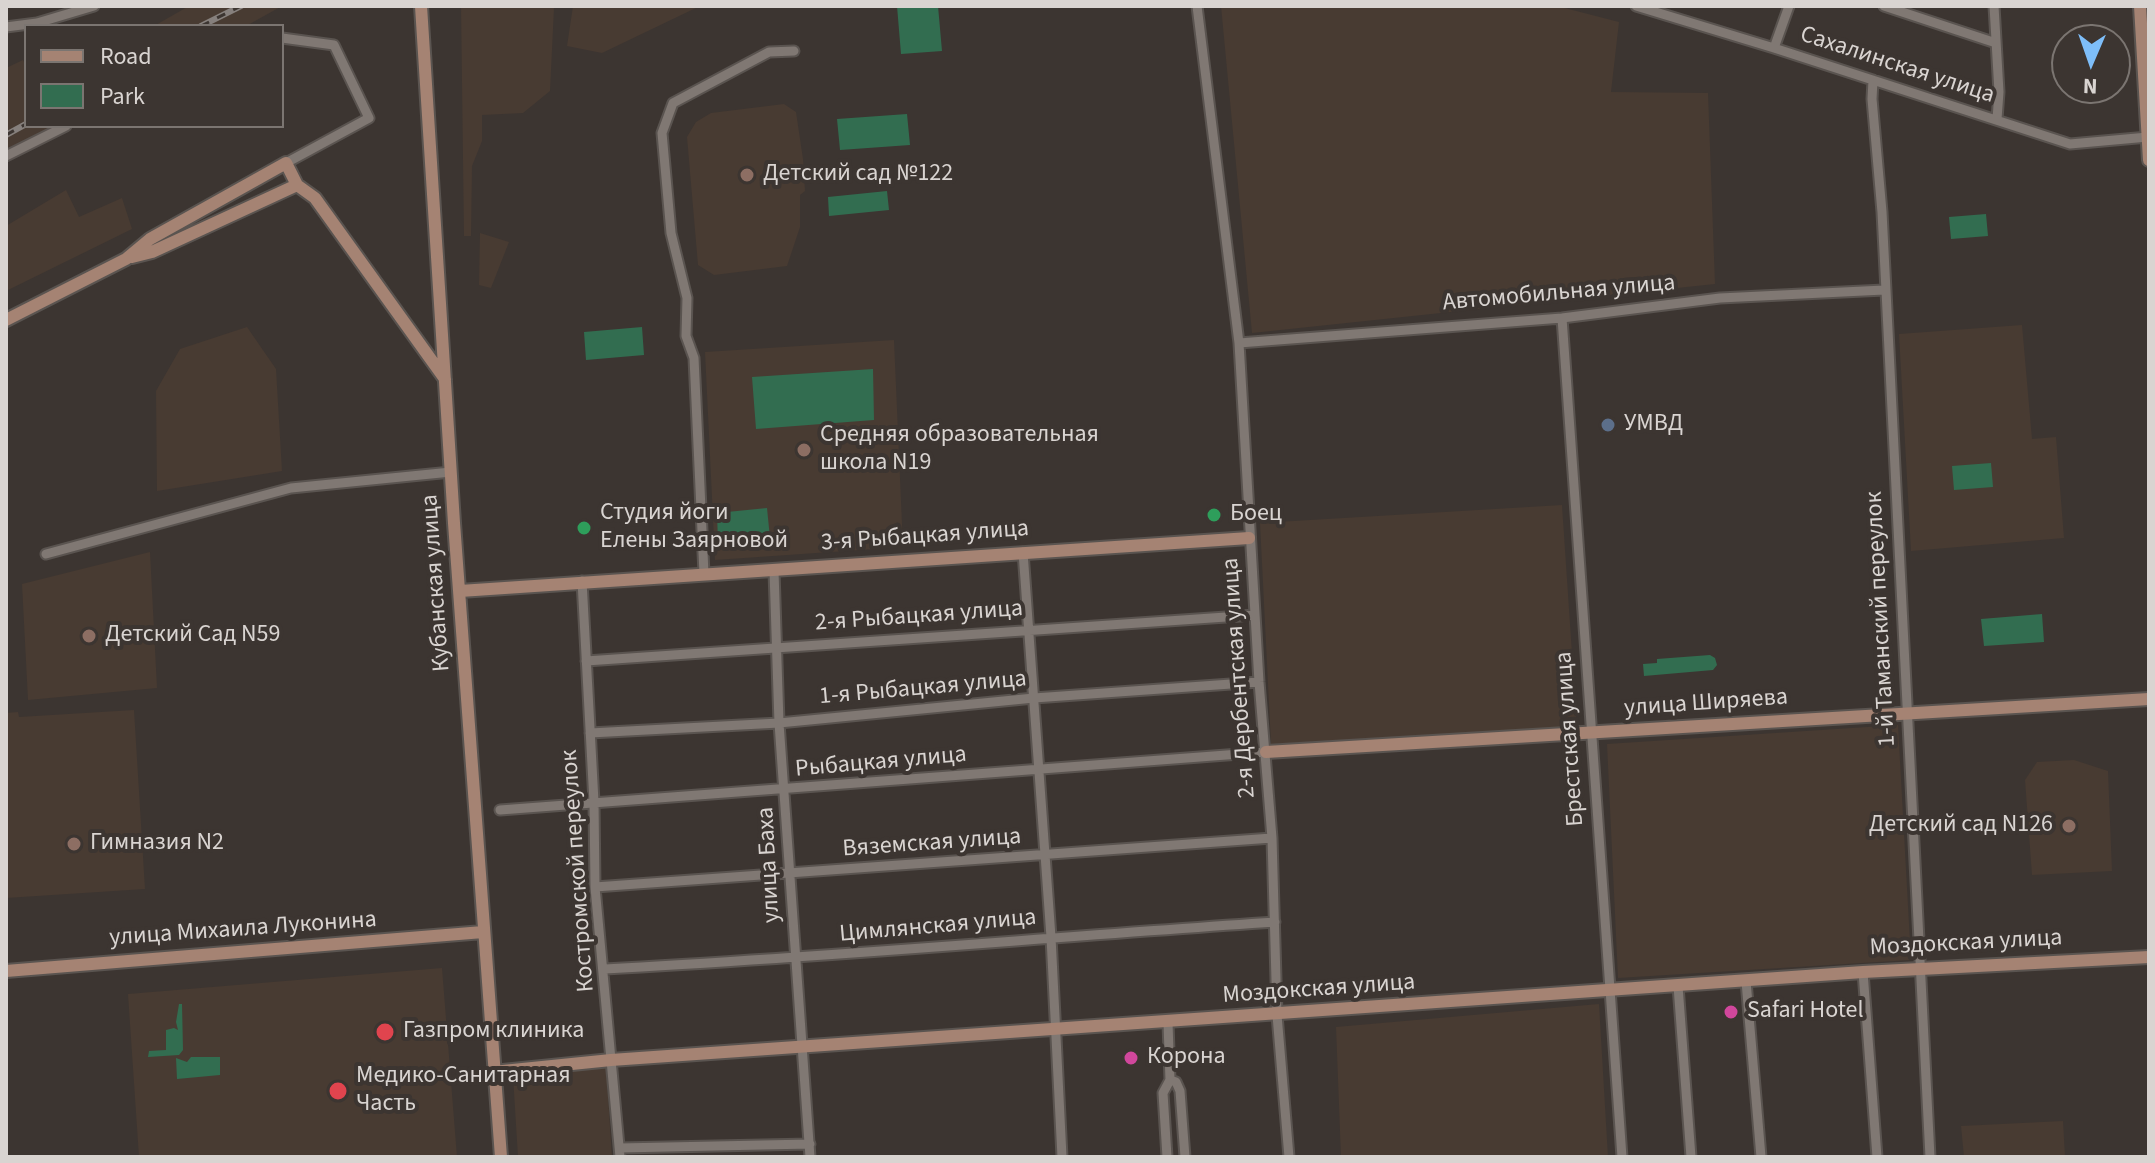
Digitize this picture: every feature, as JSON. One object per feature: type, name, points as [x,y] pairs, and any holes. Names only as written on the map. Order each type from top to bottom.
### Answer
[{"type":"main road","name":"Кубанская улица","points":[[421,6],[501,1157]]},
{"type":"main road","points":[[2140,6],[2149,160]]},
{"type":"main road","points":[[6,320],[129,257],[150,239],[286,163],[297,185],[315,198],[447,381]]},
{"type":"main road","points":[[129,257],[152,252],[297,185]]},
{"type":"main road","name":"3-я Рыбацкая улица","points":[[460,591],[1249,538]]},
{"type":"main road","name":"улица Ширяева","points":[[1266,752],[1591,735],[1908,712],[2149,699]]},
{"type":"main road","name":"улица Михаила Луконина","points":[[6,971],[483,932]]},
{"type":"main road","name":"Моздокская улица","points":[[493,1072],[611,1060],[1919,968],[2149,957]]},
{"type":"street","points":[[29,24],[94,6]]},
{"type":"street","name":"2-я Дербентская улица","points":[[1197,6],[1239,343],[1249,538],[1272,838],[1277,1015],[1289,1157]]},
{"type":"street","name":"Сахалинская улица","points":[[1636,6],[2070,144],[2148,137]]},
{"type":"street","points":[[1774,48],[1789,6]]},
{"type":"street","points":[[1884,6],[1996,43]]},
{"type":"street","points":[[1994,6],[1999,92],[1997,119]]},
{"type":"street","points":[[284,38],[334,45],[369,118],[286,163]]},
{"type":"street","points":[[704,574],[694,358],[686,336],[684,315],[687,298],[671,233],[662,133],[673,103],[769,52],[794,51]]},
{"type":"street","name":"1-й Таманский переулок","points":[[1873,80],[1930,1157]]},
{"type":"street","points":[[6,156],[62,128]]},
{"type":"street","name":"Автомобильная улица","points":[[1239,343],[1562,318],[1720,298],[1884,290]]},
{"type":"street","name":"Брестская улица","points":[[1562,318],[1622,1157]]},
{"type":"street","points":[[46,554],[291,488],[451,472]]},
{"type":"street","points":[[1023,552],[1051,937],[1062,1157]]},
{"type":"street","name":"улица Баха","points":[[774,571],[779,723],[810,1157]]},
{"type":"street","name":"Костромской переулок","points":[[582,581],[594,802],[595,887],[620,1153]]},
{"type":"street","name":"2-я Рыбацкая улица","points":[[586,661],[1255,615]]},
{"type":"street","name":"1-я Рыбацкая улица","points":[[590,733],[779,723],[1034,698],[1259,682]]},
{"type":"street","name":"Рыбацкая улица","points":[[500,810],[785,791],[1266,752]]},
{"type":"street","name":"Вяземская улица","points":[[595,887],[1272,838]]},
{"type":"street","name":"Цимлянская улица","points":[[605,969],[796,959],[1275,922]]},
{"type":"street","points":[[1863,972],[1877,1157]]},
{"type":"street","points":[[1746,981],[1761,1157]]},
{"type":"street","points":[[1678,986],[1691,1157]]},
{"type":"street","points":[[1167,1157],[1163,1093],[1170,1080],[1168,1023]]},
{"type":"street","points":[[1170,1080],[1176,1082],[1180,1091],[1185,1157]]},
{"type":"street","points":[[620,1153],[810,1144]]},
{"type":"shaded area","points":[[189,6],[282,6],[250,24],[158,24]]},
{"type":"shaded area","points":[[461,6],[554,6],[550,91],[523,113],[482,115],[482,141],[472,166],[471,236],[464,236]]},
{"type":"shaded area","points":[[573,6],[700,6],[602,53],[567,46]]},
{"type":"shaded area","points":[[1221,6],[1557,6],[1619,22],[1611,92],[1708,93],[1715,284],[1252,333]]},
{"type":"shaded area","points":[[23,60],[24,62],[24,128],[51,128],[6,151],[6,68]]},
{"type":"shaded area","name":"Детский сад №122","points":[[784,104],[796,112],[805,191],[800,195],[800,227],[787,266],[714,275],[698,265],[687,137],[696,122],[711,113]]},
{"type":"shaded area","points":[[66,190],[79,217],[122,198],[132,229],[6,291],[6,226]]},
{"type":"shaded area","points":[[480,233],[509,242],[491,288],[479,285]]},
{"type":"shaded area","points":[[2022,325],[2032,439],[2056,437],[2064,538],[1911,551],[1899,334]]},
{"type":"shaded area","points":[[247,327],[276,369],[282,471],[157,491],[156,391],[180,349]]},
{"type":"shaded area","name":"Средняя образовательная школа N19","points":[[894,340],[903,547],[715,560],[705,352]]},
{"type":"shaded area","points":[[1562,505],[1577,728],[1271,744],[1260,523]]},
{"type":"shaded area","name":"Детский Сад N59","points":[[150,552],[157,688],[28,700],[22,584]]},
{"type":"shaded area","name":"Гимназия N2","points":[[134,710],[145,889],[6,898],[6,713],[18,712],[19,717]]},
{"type":"shaded area","points":[[1898,725],[1911,960],[1618,978],[1607,744]]},
{"type":"shaded area","name":"Детский сад N126","points":[[2074,760],[2108,771],[2112,871],[2032,875],[2025,780],[2037,762]]},
{"type":"shaded area","points":[[442,968],[457,1157],[139,1157],[128,994]]},
{"type":"shaded area","points":[[1599,1004],[1608,1157],[1341,1157],[1336,1027]]},
{"type":"shaded area","points":[[606,1066],[612,1157],[518,1157],[513,1076]]},
{"type":"shaded area","points":[[2063,1121],[2065,1157],[1964,1157],[1961,1126]]},
{"type":"green space","points":[[897,6],[938,6],[942,51],[901,54]]},
{"type":"green space","points":[[907,114],[910,145],[840,150],[837,119]]},
{"type":"green space","points":[[887,191],[889,210],[829,216],[828,197]]},
{"type":"green space","points":[[1986,214],[1988,236],[1951,239],[1949,217]]},
{"type":"green space","points":[[642,327],[644,355],[586,360],[584,332]]},
{"type":"green space","points":[[873,369],[874,420],[756,429],[752,377]]},
{"type":"green space","points":[[1991,463],[1993,487],[1954,490],[1952,466]]},
{"type":"green space","points":[[767,508],[770,538],[718,543],[717,513]]},
{"type":"green space","points":[[2042,614],[2044,642],[1984,646],[1981,619]]},
{"type":"green space","points":[[1710,655],[1717,665],[1713,670],[1644,676],[1643,664],[1657,663],[1657,659]]},
{"type":"green space","points":[[179,1004],[182,1004],[183,1050],[179,1055],[148,1057],[149,1051],[166,1050],[166,1030],[178,1030]]},
{"type":"green space","points":[[191,1057],[220,1057],[220,1075],[177,1079],[176,1058],[187,1062]]},
{"type":"railway","points":[[205,24],[241,6]]},
{"type":"railway","points":[[6,135],[24,125]]},
{"type":"place","name":"Детский сад №122","points":[[747,175]]},
{"type":"place","name":"УМВД","points":[[1608,425]]},
{"type":"place","name":"Средняя образовательная школа N19","points":[[804,450]]},
{"type":"place","name":"Боец","points":[[1214,515]]},
{"type":"place","name":"Студия йоги Елены Заярновой","points":[[584,528]]},
{"type":"place","name":"Детский Сад N59","points":[[89,636]]},
{"type":"place","name":"Детский сад N126","points":[[2069,826]]},
{"type":"place","name":"Гимназия N2","points":[[74,844]]},
{"type":"place","name":"Safari Hotel","points":[[1731,1012]]},
{"type":"place","name":"Газпром клиника","points":[[385,1032]]},
{"type":"place","name":"Корона","points":[[1131,1058]]},
{"type":"place","name":"Медико-Санитарная Часть","points":[[338,1091]]}]
